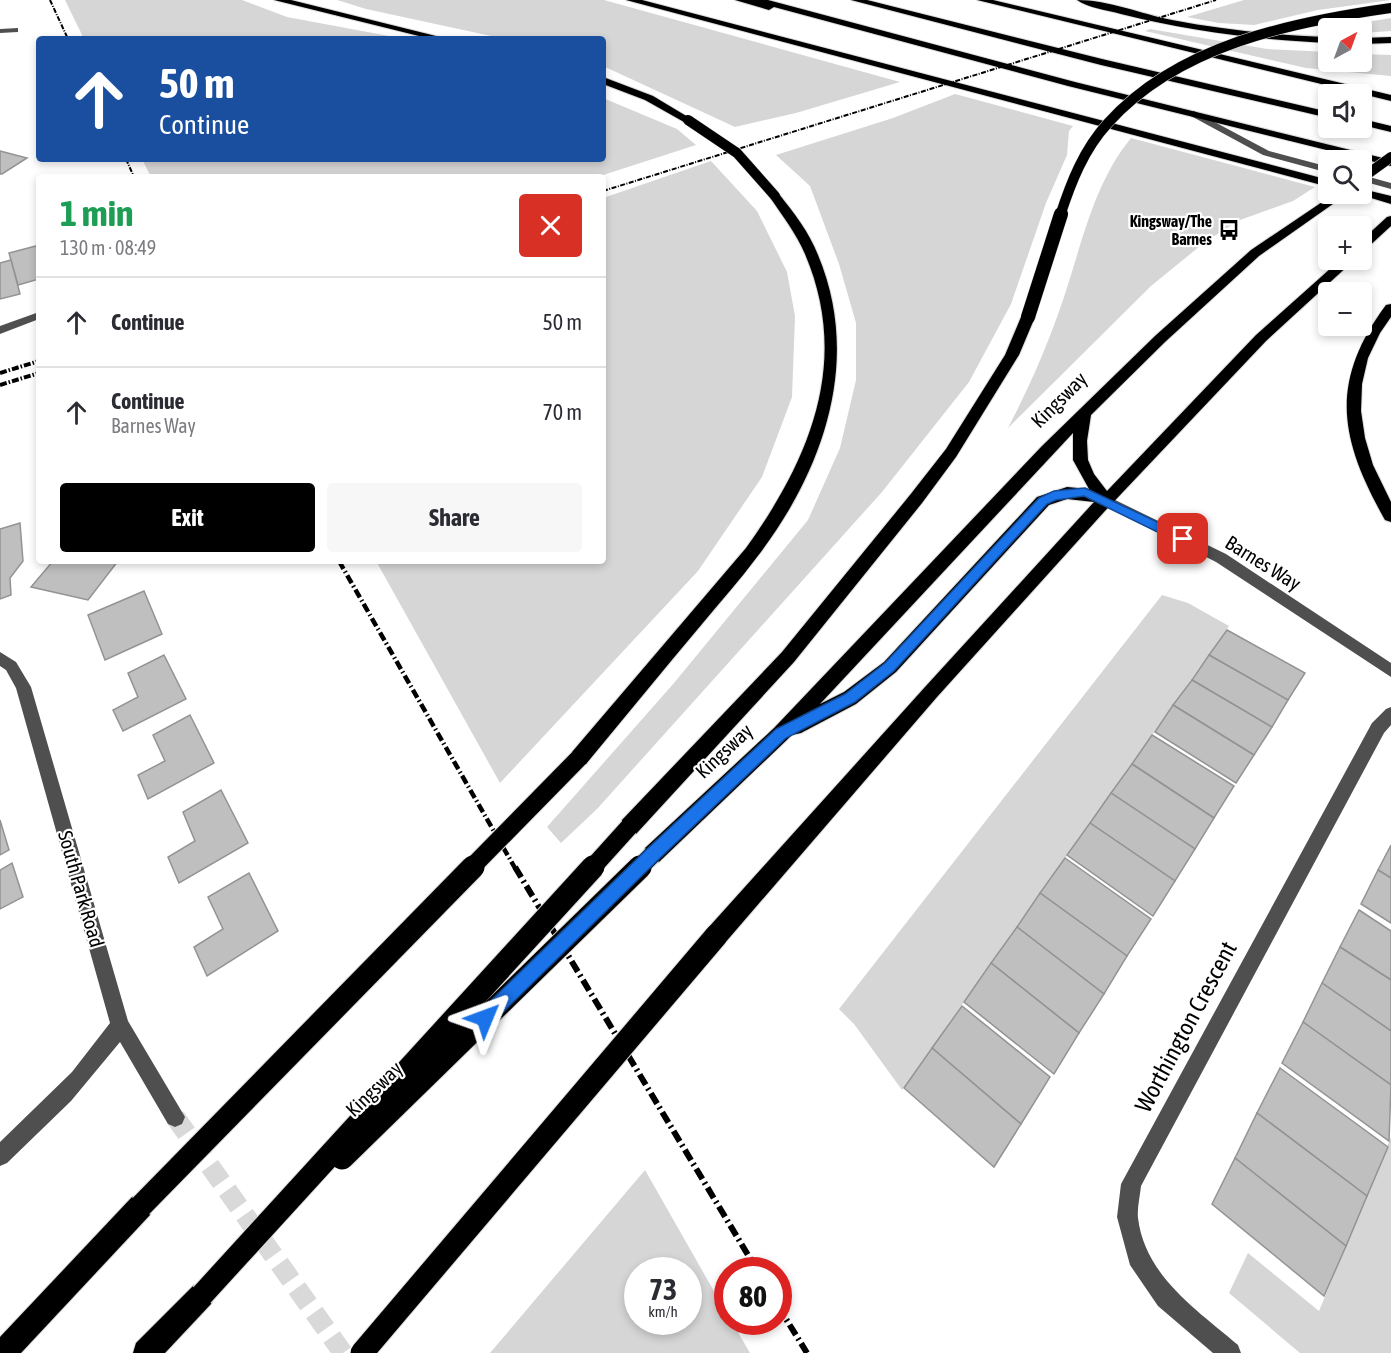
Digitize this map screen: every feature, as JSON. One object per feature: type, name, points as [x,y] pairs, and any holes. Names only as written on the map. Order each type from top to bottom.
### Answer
[{"type":"highway","points":[[279,0],[429,36]]},
{"type":"highway","points":[[632,0],[1318,181]]},
{"type":"highway","points":[[740,0],[838,22]]},
{"type":"highway","points":[[758,0],[1391,163]]},
{"type":"highway","points":[[856,0],[1101,62],[1318,112]]},
{"type":"highway","points":[[866,0],[881,6]]},
{"type":"highway","points":[[982,0],[1391,98]]},
{"type":"highway","points":[[1082,0],[1127,13],[1197,27],[1318,39]]},
{"type":"highway","points":[[202,1295],[629,827],[788,657],[916,499],[951,453],[1012,355],[1028,317],[1082,159],[1099,133],[1129,104],[1179,70],[1228,47],[1312,21],[1391,8]]},
{"type":"highway","points":[[1372,41],[1391,40]]},
{"type":"highway","points":[[3,1353],[141,1206],[579,758],[752,552],[783,507],[810,454],[820,426],[832,349],[825,293],[819,270],[803,234],[793,216],[737,153],[688,120],[649,98],[606,82]]},
{"type":"highway","points":[[1372,124],[1391,129]]},
{"type":"highway","points":[[1372,171],[1391,157]]},
{"type":"highway","points":[[1372,195],[1391,200]]},
{"type":"highway","name":"Kingsway","points":[[146,1353],[202,1295],[652,855],[781,734],[1047,450],[1160,339],[1255,253],[1327,204]]},
{"type":"highway","points":[[1372,237],[1390,220]]},
{"type":"highway","points":[[362,1353],[716,936],[931,692],[1098,508],[1261,338],[1336,270]]},
{"type":"highway","points":[[1391,308],[1367,342],[1353,393],[1353,418],[1360,451],[1369,476],[1391,516]]},
{"type":"highway","points":[[1084,414],[1078,452],[1083,471],[1107,501]]},
{"type":"highway","points":[[781,734],[850,698],[890,667],[1043,501],[1054,496],[1085,492],[1107,501]]},
{"type":"street","points":[[0,31],[15,30]]},
{"type":"street","points":[[1194,114],[1266,153],[1318,167]]},
{"type":"street","points":[[1372,181],[1391,186]]},
{"type":"street","points":[[0,330],[36,316]]},
{"type":"street","name":"Barnes Way","points":[[1107,501],[1221,558],[1391,670]]},
{"type":"street","name":"South Park Road","points":[[0,658],[11,666],[23,687],[120,1025],[175,1117]]},
{"type":"street","name":"Worthington Crescent","points":[[1230,1353],[1166,1298],[1138,1257],[1127,1217],[1131,1184],[1373,736],[1391,714]]},
{"type":"street","points":[[0,1156],[71,1089],[99,1058],[120,1025]]},
{"type":"shaded area","points":[[65,0],[242,0],[287,17],[389,36],[83,36]]},
{"type":"shaded area","points":[[337,0],[604,0],[900,82],[796,113],[735,127],[606,67],[606,36],[491,36],[366,9]]},
{"type":"shaded area","points":[[1244,0],[1391,0],[1318,10],[1254,25],[1219,23],[1187,17]]},
{"type":"shaded area","points":[[1391,18],[1391,31],[1372,32],[1372,21]]},
{"type":"shaded area","points":[[1150,29],[1267,49],[1318,51],[1318,69],[1306,68],[1145,31]]},
{"type":"shaded area","points":[[1372,54],[1391,55],[1391,76],[1348,72],[1372,72]]},
{"type":"shaded area","points":[[955,94],[1073,126],[1069,131],[1067,155],[1046,203],[1011,304],[969,382],[882,492],[597,809],[561,843],[547,827],[674,683],[808,520],[840,448],[856,380],[856,323],[839,264],[810,186],[776,155],[893,118]]},
{"type":"shaded area","points":[[606,99],[677,129],[696,145],[606,174],[150,174],[144,162],[606,162]]},
{"type":"shaded area","points":[[1131,138],[1315,187],[1293,201],[1240,220],[1205,242],[1151,286],[1008,428],[1052,331],[1098,194],[1107,174]]},
{"type":"shaded area","points":[[711,161],[757,211],[787,272],[795,316],[792,397],[762,477],[698,571],[500,783],[378,564],[606,564],[606,197]]},
{"type":"shaded area","points":[[1162,595],[1188,603],[1229,626],[902,1090],[854,1024],[839,1009]]},
{"type":"shaded area","points":[[1391,1137],[1391,1353],[1300,1353],[1229,1293],[1248,1253],[1319,1311]]},
{"type":"shaded area","points":[[645,1170],[695,1257],[624,1257],[624,1335],[702,1335],[702,1270],[714,1291],[714,1335],[740,1335],[750,1353],[490,1353]]},
{"type":"building","points":[[0,151],[27,158],[0,174]]},
{"type":"building","points":[[36,246],[36,280],[18,285],[9,253]]},
{"type":"building","points":[[11,260],[20,294],[0,299],[0,263]]},
{"type":"building","points":[[20,523],[23,561],[10,578],[11,595],[0,599],[0,529]]},
{"type":"building","points":[[50,564],[116,564],[88,600],[31,587]]},
{"type":"building","points":[[144,591],[162,634],[105,660],[88,615]]},
{"type":"building","points":[[1227,630],[1305,673],[1288,700],[1209,655]]},
{"type":"building","points":[[164,655],[186,699],[123,731],[113,710],[138,697],[128,673]]},
{"type":"building","points":[[1209,655],[1288,700],[1272,727],[1192,680]]},
{"type":"building","points":[[1192,680],[1272,727],[1254,755],[1173,705]]},
{"type":"building","points":[[1173,705],[1254,755],[1236,783],[1155,732]]},
{"type":"building","points":[[190,715],[214,763],[148,799],[138,775],[165,761],[153,735]]},
{"type":"building","points":[[1152,735],[1234,786],[1214,818],[1132,764]]},
{"type":"building","points":[[1132,764],[1214,818],[1195,849],[1111,793]]},
{"type":"building","points":[[221,790],[248,843],[179,883],[168,857],[195,841],[183,812]]},
{"type":"building","points":[[1111,793],[1195,849],[1175,881],[1090,823]]},
{"type":"building","points":[[0,820],[9,850],[0,855]]},
{"type":"building","points":[[1090,823],[1175,881],[1153,916],[1067,855]]},
{"type":"building","points":[[1391,845],[1391,878],[1378,870]]},
{"type":"building","points":[[1065,858],[1151,919],[1127,956],[1040,893]]},
{"type":"building","points":[[12,863],[23,897],[0,909],[0,870]]},
{"type":"building","points":[[1378,870],[1391,878],[1391,923],[1361,904]]},
{"type":"building","points":[[249,873],[278,931],[207,976],[194,947],[223,929],[208,897]]},
{"type":"building","points":[[1040,893],[1127,956],[1104,994],[1017,927]]},
{"type":"building","points":[[1359,910],[1391,931],[1391,980],[1340,947]]},
{"type":"building","points":[[1017,927],[1104,994],[1079,1033],[991,963]]},
{"type":"building","points":[[1340,947],[1391,980],[1391,1031],[1322,983]]},
{"type":"building","points":[[991,963],[1079,1033],[1054,1074],[964,1002]]},
{"type":"building","points":[[1322,983],[1391,1031],[1391,1085],[1303,1022]]},
{"type":"building","points":[[962,1006],[1050,1077],[1021,1124],[932,1048]]},
{"type":"building","points":[[1303,1022],[1391,1085],[1389,1141],[1282,1063]]},
{"type":"building","points":[[932,1048],[1021,1124],[994,1167],[904,1088]]},
{"type":"building","points":[[1280,1068],[1388,1147],[1367,1196],[1257,1113]]},
{"type":"building","points":[[1257,1113],[1367,1196],[1346,1246],[1235,1158]]},
{"type":"building","points":[[1235,1158],[1346,1246],[1324,1296],[1212,1204]]},
{"type":"tunnel","points":[[175,1117],[343,1353]]},
{"type":"railway","points":[[50,0],[67,36]]},
{"type":"railway","points":[[606,190],[1216,0]]},
{"type":"railway","points":[[127,162],[133,174]]},
{"type":"railway","points":[[0,373],[36,362]]},
{"type":"railway","points":[[0,385],[36,374]]},
{"type":"railway","points":[[341,564],[515,868]]},
{"type":"railway","points":[[515,867],[749,1257]]},
{"type":"railway","points":[[792,1329],[807,1353]]},
{"type":"place","name":"Kingsway/The Barnes","points":[[1229,230]]},
{"type":"route","points":[[485,1018],[652,855],[781,734],[850,698],[890,667],[1043,501],[1070,492],[1085,492],[1183,539]]}]
